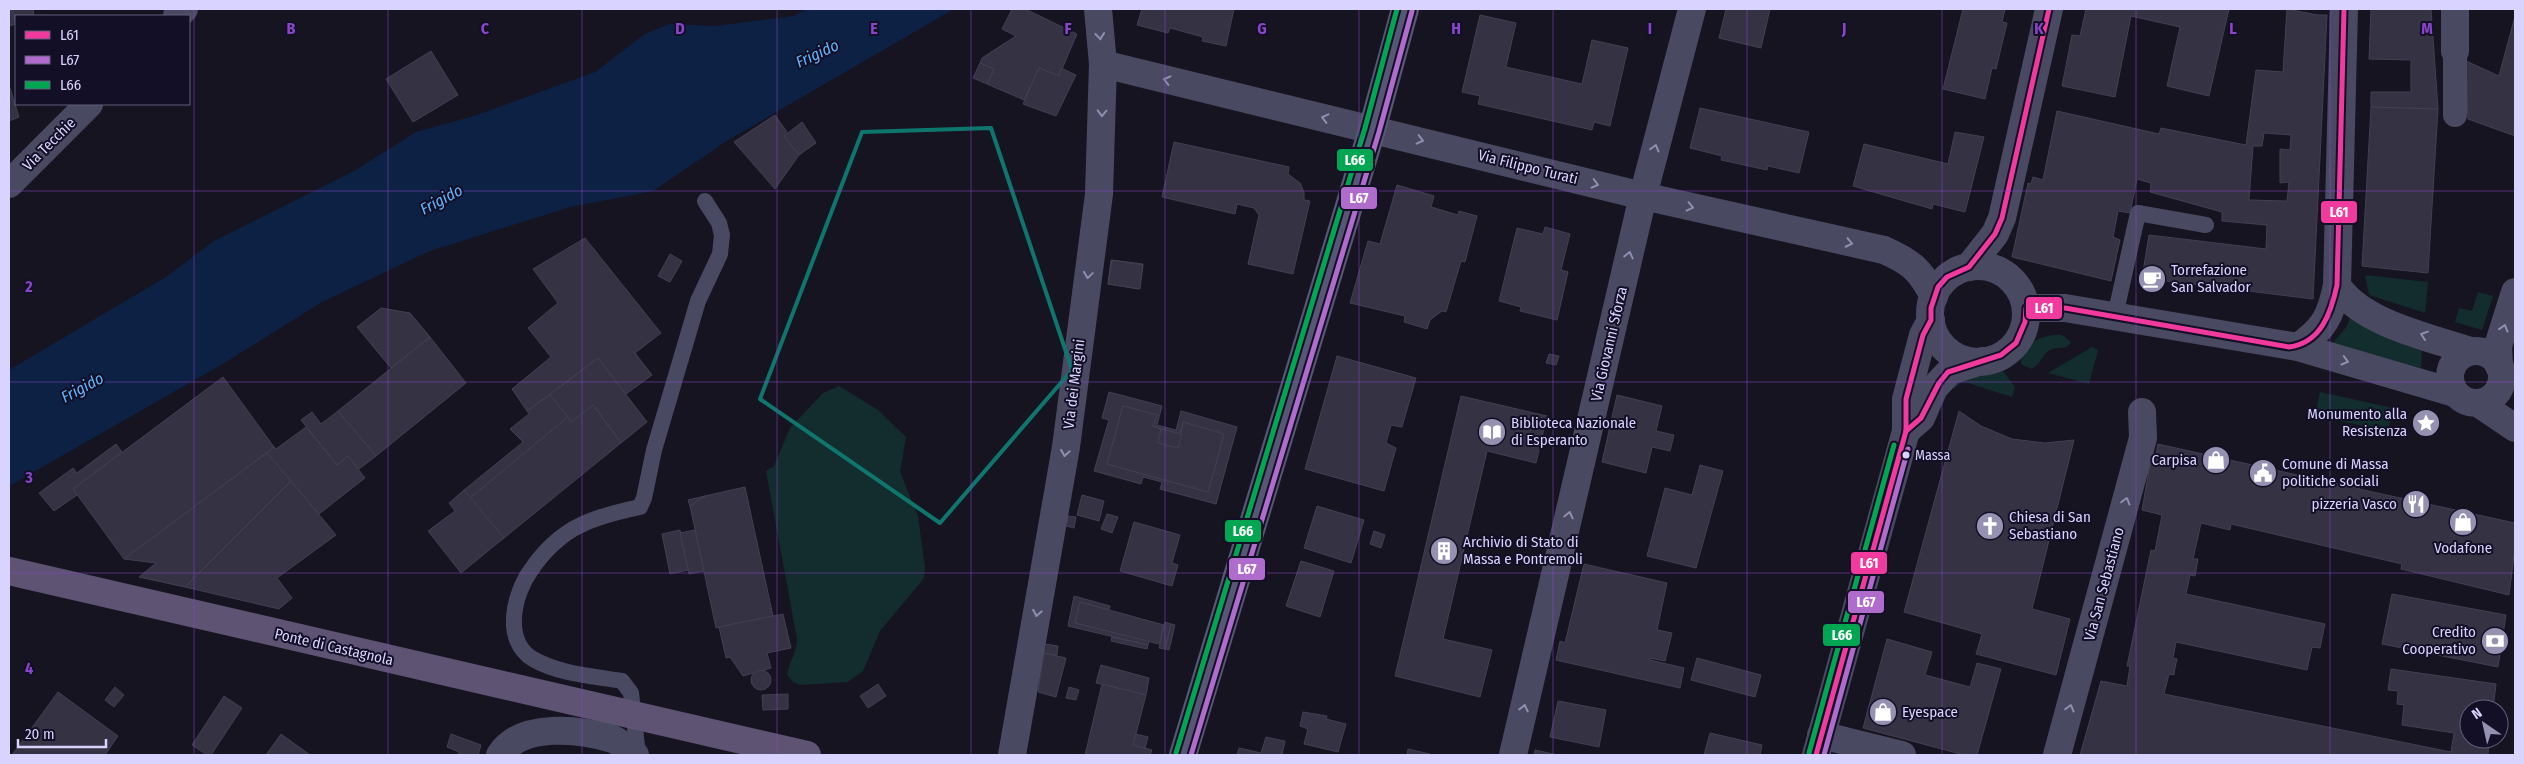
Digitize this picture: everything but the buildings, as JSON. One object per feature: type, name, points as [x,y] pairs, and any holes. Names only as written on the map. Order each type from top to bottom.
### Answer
[{"type":"main road","points":[[1183,755],[1372,130],[1405,9]]},
{"type":"main road","name":"Ponte di Castagnola","points":[[9,571],[807,755]]},
{"type":"street","name":"Via dei Margini","points":[[1012,755],[1066,447],[1099,194],[1103,64],[1098,9]]},
{"type":"street","name":"Via Giovanni Sforza","points":[[1513,755],[1643,196],[1692,9]]},
{"type":"street","points":[[1969,267],[1995,234],[2002,218],[2049,9]]},
{"type":"street","points":[[2298,348],[2326,322],[2333,308],[2337,285],[2344,9]]},
{"type":"street","points":[[2455,9],[2455,115]]},
{"type":"street","name":"Via Filippo Turati","points":[[1103,64],[1643,196],[1884,250],[1910,261],[1925,279],[1932,309]]},
{"type":"street","name":"Via Tecchie","points":[[9,184],[88,105]]},
{"type":"street","points":[[1902,755],[1819,745],[1906,431],[1906,399],[1938,287],[1947,277],[1969,267],[1985,266],[2000,271],[2013,280],[2022,293],[2026,308],[2026,321],[2022,334],[2015,345],[2004,354],[1950,371],[1934,388],[1921,418],[1906,431]]},
{"type":"street","points":[[2337,285],[2344,297],[2370,314],[2470,351],[2488,354],[2510,377]]},
{"type":"street","points":[[2510,377],[2498,346],[2515,292]]},
{"type":"street","points":[[2026,308],[2065,308],[2298,348],[2466,398],[2515,428]]},
{"type":"street","points":[[1932,309],[1935,334],[1944,347],[1956,356],[1970,361],[1982,361]]},
{"type":"street","points":[[2466,398],[2450,376],[2451,368],[2462,354],[2470,351]]},
{"type":"street","points":[[2466,398],[2493,396],[2502,382],[2510,377]]},
{"type":"street","name":"Via San Sebastiano","points":[[2057,755],[2143,438],[2142,412]]},
{"type":"street","points":[[500,755],[504,749],[536,731],[571,731],[615,740],[637,755]]},
{"type":"lane","points":[[637,755],[630,693],[622,682],[567,671],[533,658],[518,645],[513,624],[518,596],[530,572],[549,547],[581,525],[640,507],[644,498],[654,450],[698,301],[720,254],[722,235],[719,223],[705,201]]},
{"type":"lane","points":[[2115,316],[2138,213],[2206,225]]},
{"type":"highlighted area","points":[[991,128],[1072,370],[940,523],[760,399],[862,132]]},
{"type":"green space","points":[[2365,275],[2428,282],[2425,313],[2369,295]]},
{"type":"green space","points":[[2478,292],[2493,296],[2482,330],[2455,322],[2459,308],[2472,311]]},
{"type":"green space","points":[[2351,315],[2422,347],[2421,368],[2332,344],[2347,326]]},
{"type":"green space","points":[[2062,335],[2071,342],[2068,346],[2054,348],[2049,351],[2032,369],[2022,365],[2023,351],[2033,341],[2048,336]]},
{"type":"green space","points":[[2092,347],[2098,350],[2089,384],[2048,373]]},
{"type":"green space","points":[[2003,371],[2015,387],[2012,397],[1968,383],[1961,383],[1954,389],[1948,384]]},
{"type":"green space","points":[[839,386],[878,410],[906,437],[900,472],[918,516],[925,568],[924,578],[880,631],[863,671],[848,682],[801,685],[793,682],[787,675],[797,639],[766,471],[774,466],[790,428],[823,393]]},
{"type":"green space","points":[[2320,392],[2393,408],[2388,431],[2315,416]]},
{"type":"water","name":"Frigido","points":[[807,9],[954,9],[728,140],[653,191],[570,207],[430,251],[322,302],[221,365],[9,486],[9,370],[166,277],[214,241],[354,171],[416,132],[474,116],[595,72],[645,34],[669,24],[714,26],[793,16]]},
{"type":"transit line","name":"L66","points":[[1176,753],[1365,128],[1397,9]]},
{"type":"transit line","name":"L61","points":[[1816,755],[1906,431],[1906,399],[1923,335],[1931,320],[1931,308],[1938,287],[1947,277],[1969,267],[1995,234],[2002,218],[2049,9]]},
{"type":"transit line","name":"L61","points":[[1906,431],[1921,418],[1939,383],[1948,372],[2001,355],[2016,343],[2025,322],[2026,308],[2065,308],[2289,347],[2309,340],[2317,333],[2328,316],[2337,285],[2344,9]]},
{"type":"transit line","name":"L67","points":[[1191,755],[1379,132],[1412,11]]},
{"type":"transit line","name":"L66","points":[[1809,753],[1894,445]]},
{"type":"transit line","name":"L67","points":[[1824,755],[1908,449]]},
{"type":"place","name":"Torrefazione San Salvador","points":[[2152,279]]},
{"type":"place","name":"Monumento alla Resistenza","points":[[2426,423]]},
{"type":"place","name":"Biblioteca Nazionale di Esperanto","points":[[1492,432]]},
{"type":"place","name":"Massa","points":[[1906,455]]},
{"type":"place","name":"Carpisa","points":[[2216,460]]},
{"type":"place","name":"Comune di Massa politiche sociali","points":[[2263,473]]},
{"type":"place","name":"pizzeria Vasco","points":[[2416,504]]},
{"type":"place","name":"Vodafone","points":[[2463,522]]},
{"type":"place","name":"Chiesa di San Sebastiano","points":[[1990,526]]},
{"type":"place","name":"Archivio di Stato di Massa e Pontremoli","points":[[1444,551]]},
{"type":"place","name":"Credito Cooperativo","points":[[2495,641]]},
{"type":"place","name":"Eyespace","points":[[1883,712]]}]
